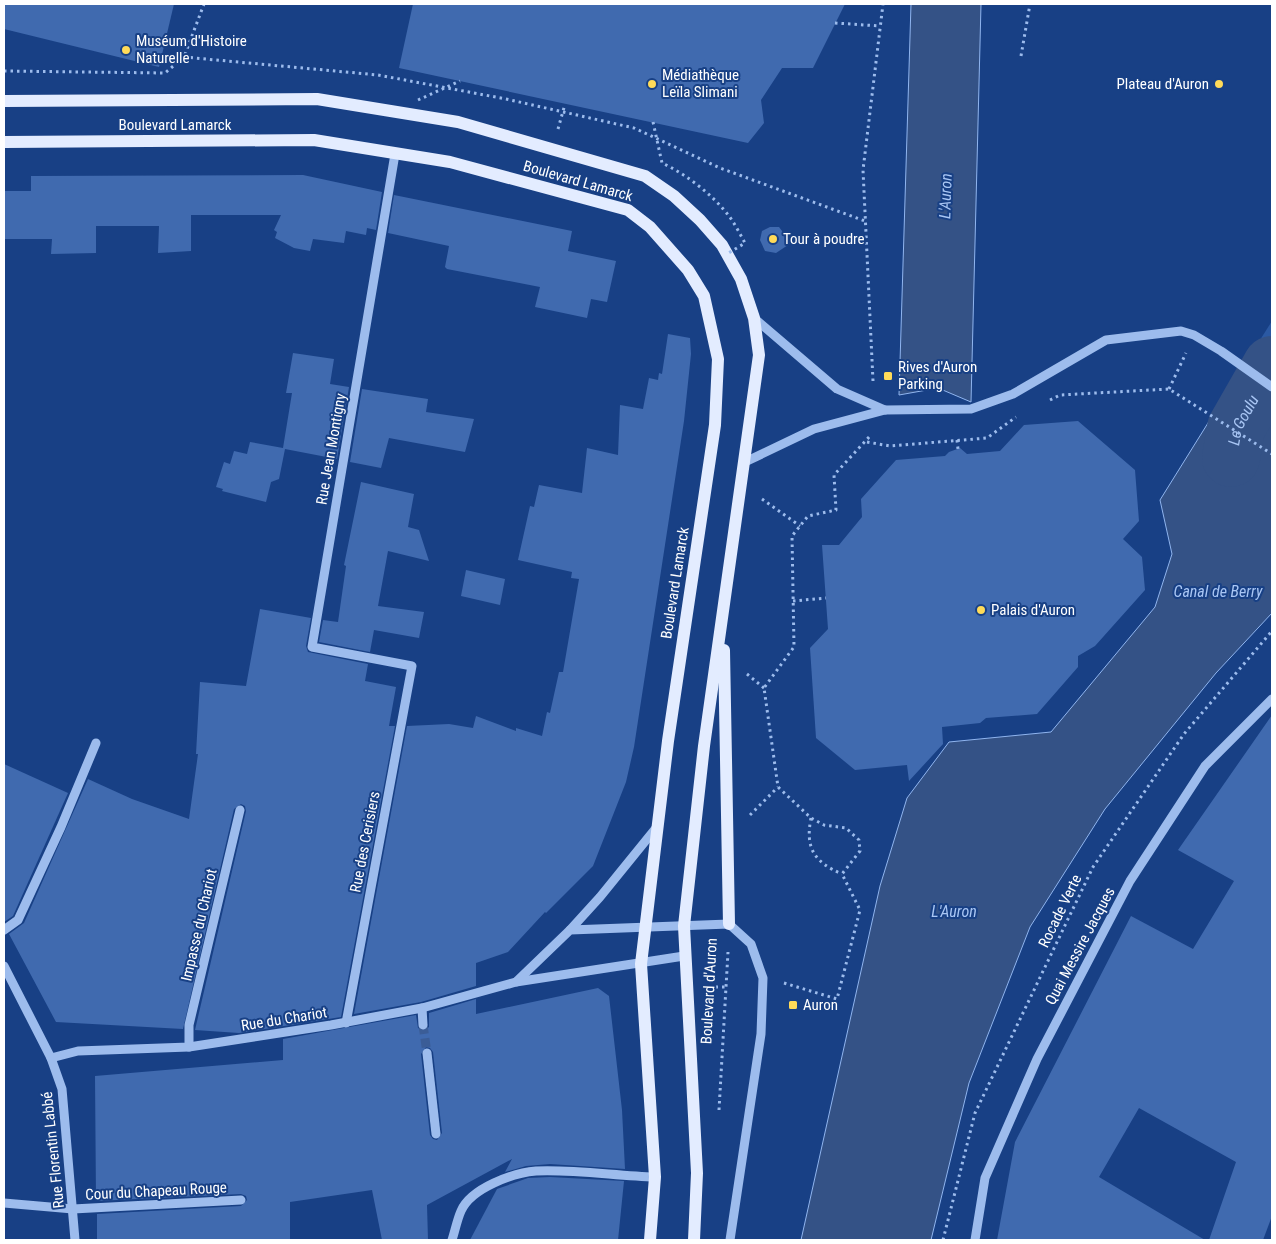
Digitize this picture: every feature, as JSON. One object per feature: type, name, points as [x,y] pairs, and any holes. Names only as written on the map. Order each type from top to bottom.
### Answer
[{"type":"main road","name":"Boulevard Lamarck","points":[[4,101],[316,99],[458,122],[645,176],[674,196],[700,220],[727,254],[741,279],[754,318],[759,355],[704,746],[684,926]]},
{"type":"main road","name":"Boulevard Lamarck","points":[[4,142],[314,140],[450,162],[628,210],[650,227],[670,247],[688,270],[704,296],[718,359],[716,426],[656,828],[641,964]]},
{"type":"main road","name":"Boulevard Lamarck","points":[[722,618],[729,924]]},
{"type":"main road","name":"Boulevard d'Auron","points":[[684,926],[684,956],[697,1173],[694,1240]]},
{"type":"main road","points":[[641,964],[655,1177],[650,1240]]},
{"type":"street","name":"Rue Jean Montigny","points":[[395,154],[312,647],[412,666]]},
{"type":"street","points":[[754,318],[837,389],[886,410]]},
{"type":"street","points":[[745,462],[814,429],[886,410],[971,409],[1013,394],[1106,340],[1181,331],[1194,335],[1221,351],[1272,387]]},
{"type":"street","name":"Rue des Cerisiers","points":[[346,1023],[412,666]]},
{"type":"street","name":"Quai Messire Jacques","points":[[975,1240],[985,1178],[1037,1059],[1130,881],[1206,766],[1272,699]]},
{"type":"street","points":[[4,930],[18,920],[61,827],[96,743]]},
{"type":"street","name":"Impasse du Chariot","points":[[189,1047],[189,1025],[240,810]]},
{"type":"street","name":"Rue du Chariot","points":[[516,982],[570,930],[600,897],[656,828]]},
{"type":"street","points":[[570,930],[729,924]]},
{"type":"street","name":"Boulevard d'Auron","points":[[729,924],[751,944],[763,978],[760,1034],[730,1240]]},
{"type":"street","name":"Rue du Chariot","points":[[52,1058],[78,1051],[189,1047],[346,1023],[422,1008],[516,982],[684,956]]},
{"type":"street","name":"Rue Florentin Labbé","points":[[4,966],[52,1058],[62,1089],[75,1240]]},
{"type":"street","points":[[422,1008],[423,1025]]},
{"type":"street","points":[[427,1053],[436,1134]]},
{"type":"street","points":[[452,1240],[461,1210],[471,1198],[485,1187],[505,1179],[535,1171],[655,1177]]},
{"type":"street","name":"Cour du Chapeau Rouge","points":[[4,1202],[73,1209],[241,1200]]},
{"type":"path","points":[[4,71],[165,73],[184,57],[204,4]]},
{"type":"path","points":[[842,874],[860,851],[859,840],[846,828],[824,825],[811,818],[778,787],[764,688],[794,648],[792,536],[808,516],[836,510],[834,475],[867,442],[886,410],[871,378],[863,170],[883,4]]},
{"type":"path","points":[[1021,56],[1030,4]]},
{"type":"path","points":[[835,23],[880,26]]},
{"type":"path","points":[[418,100],[460,81]]},
{"type":"path","points":[[558,129],[565,104]]},
{"type":"path","points":[[653,122],[662,163],[677,170],[729,216],[745,243],[727,254]]},
{"type":"path","points":[[1169,389],[1194,335]]},
{"type":"path","points":[[1045,402],[1060,395],[1169,389],[1272,454]]},
{"type":"path","points":[[867,442],[890,446],[987,438],[1023,412],[1013,394]]},
{"type":"path","points":[[957,440],[958,449]]},
{"type":"path","points":[[742,485],[800,526]]},
{"type":"path","points":[[794,601],[826,598]]},
{"type":"path","name":"Rocade Verte","points":[[943,1240],[975,1113],[1093,868],[1184,734],[1272,631]]},
{"type":"path","points":[[728,837],[778,787]]},
{"type":"path","points":[[763,978],[796,985],[837,999],[860,910],[842,874],[828,868],[809,846],[808,834],[811,818]]},
{"type":"path","name":"Boulevard d'Auron","points":[[719,1116],[729,924]]},
{"type":"shaded area","points":[[1272,321],[1272,393],[1241,370]]},
{"type":"water","points":[[911,4],[981,4],[971,402],[938,388],[899,395]]},
{"type":"water","name":"L'Auron","points":[[1241,370],[1272,393],[1272,613],[1216,673],[1105,809],[1030,927],[969,1083],[931,1240],[801,1240],[880,886],[907,798],[949,742],[1051,732],[1155,607],[1172,554],[1160,500]]},
{"type":"building","name":"Muséum d'Histoire Naturelle","points":[[4,4],[174,4],[159,67],[4,29]]},
{"type":"building","name":"Médiathèque Leïla Slimani","points":[[413,4],[845,4],[813,68],[782,68],[761,100],[764,123],[748,143],[399,68]]},
{"type":"building","points":[[303,175],[382,192],[376,230],[367,228],[366,235],[346,231],[344,243],[313,239],[310,251],[294,248],[275,238],[277,232],[274,230],[281,215],[191,215],[191,251],[158,253],[159,226],[96,226],[96,253],[51,254],[52,239],[4,239],[4,191],[31,191],[31,176]]},
{"type":"building","points":[[394,195],[572,231],[568,251],[616,261],[607,302],[591,299],[587,318],[535,307],[540,287],[447,269],[445,267],[449,246],[388,233]]},
{"type":"building","name":"Tour à poudre","points":[[770,227],[779,227],[791,243],[776,253],[765,251],[760,240],[762,231]]},
{"type":"building","points":[[668,334],[690,338],[691,354],[684,421],[634,747],[626,782],[593,866],[545,912],[508,952],[476,963],[476,986],[421,1002],[354,1014],[407,726],[449,724],[473,728],[476,716],[516,731],[516,728],[542,736],[547,712],[550,713],[559,672],[563,672],[579,579],[571,578],[572,572],[518,560],[530,506],[534,507],[539,485],[582,493],[587,448],[618,455],[620,405],[643,409],[649,378],[658,380],[659,373],[662,374]]},
{"type":"building","points":[[293,353],[334,359],[330,384],[349,387],[337,459],[285,449],[279,479],[271,482],[266,502],[222,491],[223,489],[216,487],[224,462],[230,464],[234,451],[247,454],[250,442],[283,448],[292,393],[286,393]]},
{"type":"building","points":[[362,389],[428,399],[426,412],[474,419],[465,452],[389,438],[381,468],[350,462]]},
{"type":"building","name":"Palais d'Auron","points":[[1078,421],[1135,470],[1139,521],[1123,539],[1142,557],[1145,590],[1095,646],[1078,656],[1078,667],[1037,714],[986,718],[980,723],[942,727],[943,744],[909,781],[907,765],[855,770],[816,738],[810,648],[828,629],[822,545],[839,545],[862,517],[861,499],[896,460],[945,456],[949,452],[960,448],[967,454],[1000,451],[1024,425]]},
{"type":"building","points":[[361,482],[414,494],[408,527],[419,530],[429,561],[388,551],[378,606],[424,612],[419,638],[374,630],[370,652],[319,642],[323,620],[338,622],[346,566],[344,565]]},
{"type":"building","points":[[466,570],[505,579],[500,605],[461,596]]},
{"type":"building","points":[[260,609],[311,618],[306,646],[308,652],[368,664],[365,681],[396,687],[389,726],[395,726],[341,1017],[239,1033],[195,1030],[246,811],[245,806],[241,804],[234,809],[183,1029],[56,1022],[9,934],[24,923],[88,779],[132,799],[189,819],[198,754],[196,754],[200,682],[246,686]]},
{"type":"building","points":[[1272,715],[1272,1216],[1263,1240],[1209,1240],[1236,1162],[1139,1108],[1099,1177],[1205,1240],[997,1240],[1015,1142],[1131,916],[1193,949],[1234,881],[1178,850]]},
{"type":"building","points":[[4,764],[68,793],[13,916],[4,922]]},
{"type":"building","points":[[598,988],[609,996],[622,1110],[625,1169],[550,1164],[526,1166],[505,1172],[512,1159],[427,1205],[428,1240],[382,1240],[372,1190],[290,1202],[290,1240],[97,1240],[97,1214],[241,1206],[247,1200],[246,1196],[241,1194],[96,1201],[95,1076],[283,1060],[283,1039],[416,1015],[418,1028],[424,1031],[429,1027],[429,1013],[476,999],[476,1014]],"holes":[[[426,1047],[430,1048],[433,1052],[442,1133],[437,1140],[433,1139],[430,1135],[421,1054]]]},
{"type":"building","points":[[550,1177],[624,1181],[618,1240],[470,1240],[497,1189],[528,1178]]},
{"type":"waterway","name":"Le Goulu","points":[[1231,458],[1236,428],[1272,365]]},
{"type":"tunnel","points":[[423,1025],[427,1053]]},
{"type":"place","name":"Muséum d'Histoire Naturelle","points":[[126,50]]},
{"type":"place","name":"Médiathèque Leïla Slimani","points":[[652,84]]},
{"type":"place","name":"Plateau d'Auron","points":[[1219,84]]},
{"type":"place","name":"Tour à poudre","points":[[773,239]]},
{"type":"place","name":"Rives d'Auron Parking","points":[[888,376]]},
{"type":"place","name":"Palais d'Auron","points":[[981,610]]},
{"type":"place","name":"Auron","points":[[793,1005]]},
{"type":"water label","name":"Canal de Berry","points":[[1218,591]]}]
